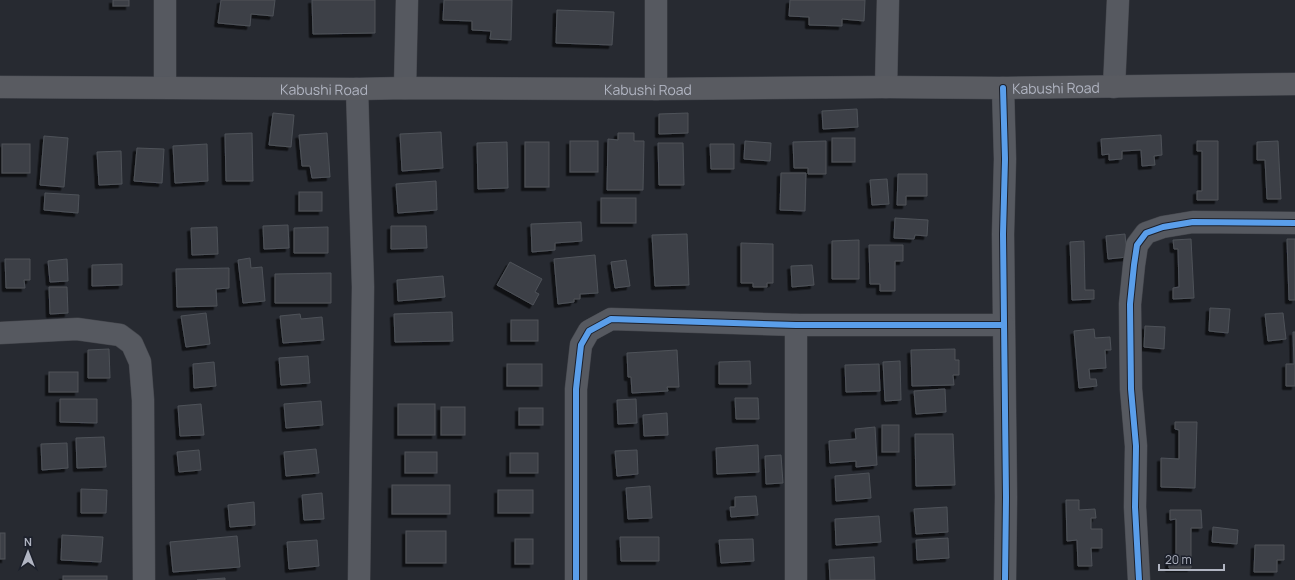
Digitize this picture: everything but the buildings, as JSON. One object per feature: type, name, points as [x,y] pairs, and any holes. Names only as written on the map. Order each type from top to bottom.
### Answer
[{"type":"main road","name":"Kabushi Road","points":[[0,87],[656,89],[886,87],[1003,88],[1295,84]]},
{"type":"street","points":[[165,0],[165,87]]},
{"type":"street","points":[[406,88],[407,0]]},
{"type":"street","points":[[656,0],[656,89]]},
{"type":"street","points":[[886,87],[888,0]]},
{"type":"street","points":[[1114,87],[1118,0]]},
{"type":"street","points":[[1003,88],[1005,159],[1003,325],[1006,497],[1005,580]]},
{"type":"street","points":[[357,89],[362,286],[359,580]]},
{"type":"street","points":[[1139,580],[1135,507],[1136,446],[1132,389],[1130,304],[1137,245],[1146,233],[1164,227],[1193,222],[1295,223]]},
{"type":"street","points":[[576,580],[576,389],[581,345],[589,331],[610,319],[796,325],[1003,325]]},
{"type":"street","points":[[796,325],[796,580]]},
{"type":"street","points":[[0,333],[77,329],[120,335],[132,344],[140,362],[143,400],[144,580]]},
{"type":"cycle path","points":[[1003,88],[1005,159],[1003,234],[1006,497],[1005,580]]},
{"type":"cycle path","points":[[1139,580],[1135,507],[1136,446],[1131,389],[1130,304],[1137,245],[1146,233],[1163,227],[1193,222],[1295,223]]},
{"type":"cycle path","points":[[576,580],[576,389],[581,345],[589,331],[611,319],[796,325],[1003,325]]}]
